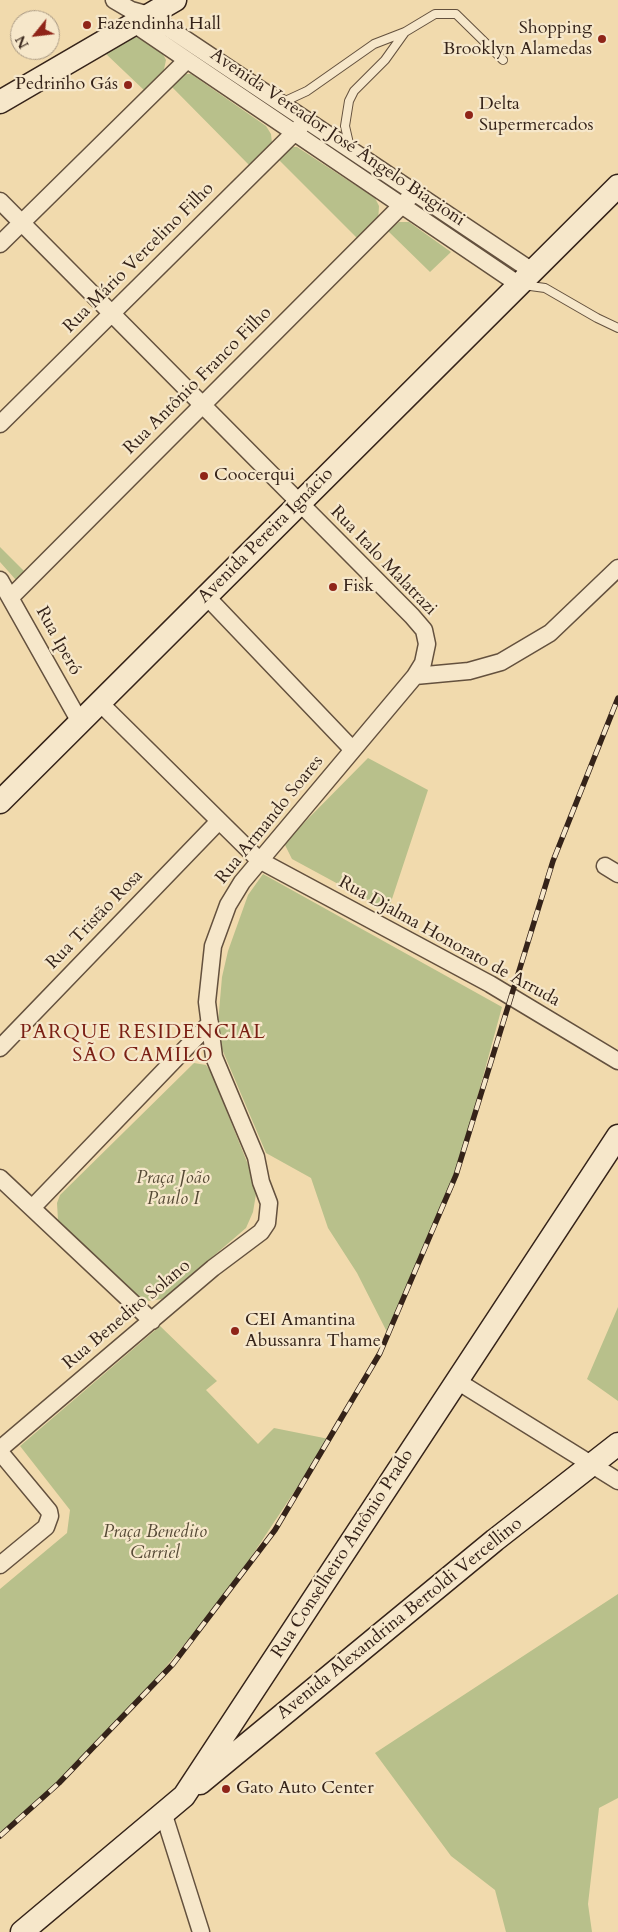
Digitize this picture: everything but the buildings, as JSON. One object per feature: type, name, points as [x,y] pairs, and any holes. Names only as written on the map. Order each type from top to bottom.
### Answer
[{"type":"main road","points":[[0,102],[175,0]]},
{"type":"main road","name":"Avenida Pereira Ignácio","points":[[0,802],[300,503],[532,281],[618,186]]},
{"type":"main road","name":"Rua Conselheiro Antônio Prado","points":[[22,1932],[184,1796],[618,1136]]},
{"type":"main road","name":"Avenida Alexandrina Bertoldi Vercellino","points":[[184,1796],[495,1540],[618,1444]]},
{"type":"main road","points":[[234,1720],[243,1731],[259,1735]]},
{"type":"street","points":[[114,0],[142,19]]},
{"type":"street","name":"Avenida Vereador José Ângelo Biagioni","points":[[142,19],[187,60],[402,205],[532,281]]},
{"type":"street","name":"Avenida Vereador José Ângelo Biagioni","points":[[142,19],[281,103],[350,149],[414,192],[532,281]]},
{"type":"street","points":[[0,244],[187,60]]},
{"type":"street","name":"Rua Mário Vercelino Filho","points":[[0,424],[306,120]]},
{"type":"street","name":"Rua Antônio Franco Filho","points":[[11,597],[414,192]]},
{"type":"street","name":"Rua Italo Malatrazi","points":[[0,201],[421,626],[426,636],[426,652]]},
{"type":"street","points":[[415,676],[469,671],[501,662],[550,633],[618,568]]},
{"type":"street","name":"Rua Iperó","points":[[0,580],[80,722]]},
{"type":"street","points":[[206,596],[353,750]]},
{"type":"street","name":"Rua Armando Soares","points":[[270,1208],[261,1182],[256,1157],[214,1057],[207,1002],[213,946],[228,905],[259,860],[415,676],[423,663],[426,652]]},
{"type":"street","name":"Rua Djalma Honorato de Arruda","points":[[99,702],[259,860],[490,984],[618,1061]]},
{"type":"street","name":"Rua Tristão Rosa","points":[[0,1048],[219,821]]},
{"type":"street","points":[[32,1208],[210,1023]]},
{"type":"street","points":[[0,1178],[152,1321]]},
{"type":"street","name":"Rua Benedito Solano","points":[[0,1450],[232,1252],[261,1232],[269,1217],[270,1208]]},
{"type":"street","points":[[457,1381],[618,1481]]},
{"type":"street","points":[[0,1450],[49,1511],[50,1519],[46,1527],[0,1565]]},
{"type":"street","points":[[163,1812],[200,1932]]},
{"type":"lane","points":[[281,103],[308,91],[374,44],[405,32],[435,14],[456,14],[503,60]]},
{"type":"lane","points":[[350,149],[345,126],[348,101],[371,71],[386,60],[405,32]]},
{"type":"lane","points":[[532,281],[618,328]]},
{"type":"green space","points":[[137,37],[163,54],[166,60],[163,74],[146,92],[105,53],[128,39]]},
{"type":"green space","points":[[183,74],[191,74],[266,126],[271,134],[272,143],[251,167],[170,85]]},
{"type":"green space","points":[[290,147],[297,147],[375,198],[379,206],[378,222],[359,240],[277,158]]},
{"type":"green space","points":[[399,222],[409,222],[451,252],[430,272],[388,231]]},
{"type":"green space","points":[[0,547],[24,571],[16,580],[0,562]]},
{"type":"green space","points":[[368,758],[428,790],[388,911],[292,859],[285,845],[288,839]]},
{"type":"green space","points":[[263,874],[502,1007],[457,1172],[388,1334],[357,1273],[328,1228],[311,1178],[266,1153],[222,1049],[218,1023],[222,977],[228,951],[248,895]]},
{"type":"green space","name":"Praça João Paulo I","points":[[194,1063],[206,1065],[211,1072],[253,1177],[256,1194],[253,1212],[246,1228],[168,1295],[162,1299],[148,1301],[135,1294],[58,1220],[57,1203],[60,1195]]},
{"type":"green space","points":[[618,1307],[618,1401],[587,1379]]},
{"type":"green space","name":"Praça Benedito Carriel","points":[[160,1326],[217,1381],[206,1390],[258,1444],[274,1428],[329,1439],[232,1586],[142,1696],[43,1797],[0,1836],[0,1589],[67,1533],[70,1510],[20,1446]]},
{"type":"green space","points":[[618,1594],[618,1798],[599,1808],[588,1904],[592,1932],[506,1932],[495,1890],[451,1856],[375,1753]]},
{"type":"railway","points":[[0,1836],[59,1783],[173,1664],[275,1530],[380,1353],[456,1175],[553,861],[618,698]]},
{"type":"place","name":"Fazendinha Hall","points":[[87,25]]},
{"type":"place","name":"Shopping Brooklyn Alamedas","points":[[602,39]]},
{"type":"place","name":"Pedrinho Gás","points":[[128,85]]},
{"type":"place","name":"Delta Supermercados","points":[[469,115]]},
{"type":"place","name":"Coocerqui","points":[[204,476]]},
{"type":"place","name":"Fisk","points":[[333,587]]},
{"type":"place","name":"CEI Amantina Abussanra Thame","points":[[235,1331]]},
{"type":"place","name":"Gato Auto Center","points":[[226,1789]]},
{"type":"district","name":"PARQUE RESIDENCIAL SÃO CAMILO","points":[[143,1044]]}]
